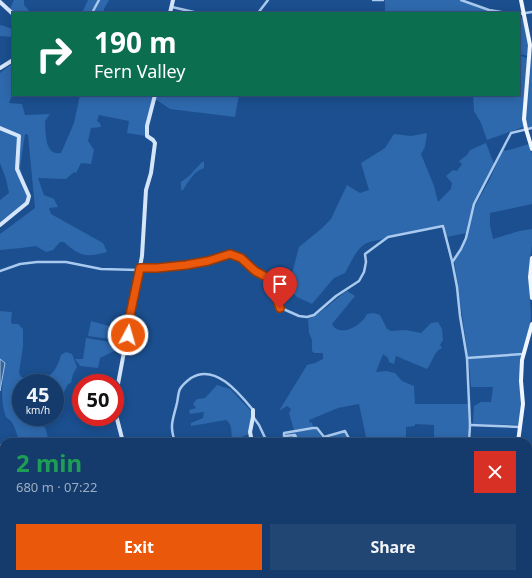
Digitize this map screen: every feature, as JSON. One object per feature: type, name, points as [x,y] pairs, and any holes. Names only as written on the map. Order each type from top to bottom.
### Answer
[{"type":"main road","points":[[170,12],[173,0]]},
{"type":"main road","points":[[521,0],[530,45],[524,119],[532,149]]},
{"type":"main road","points":[[0,2],[12,13]]},
{"type":"main road","points":[[0,68],[12,61]]},
{"type":"main road","points":[[122,438],[116,415],[115,400],[142,256],[146,190],[151,173],[155,143],[147,136],[146,133],[155,96]]},
{"type":"main road","points":[[0,128],[19,136],[17,169],[29,196],[27,203],[0,225]]},
{"type":"main road","points":[[532,258],[530,277],[532,298]]},
{"type":"main road","points":[[519,438],[523,404],[523,354],[532,324]]},
{"type":"main road","points":[[251,438],[250,432],[254,418],[253,410]]},
{"type":"street","points":[[93,12],[99,0]]},
{"type":"street","points":[[259,12],[268,0]]},
{"type":"street","points":[[373,0],[383,0]]},
{"type":"street","points":[[461,0],[488,10],[501,12]]},
{"type":"street","points":[[172,7],[194,12]]},
{"type":"street","points":[[520,14],[532,12]]},
{"type":"street","points":[[452,261],[461,249],[466,238],[474,204],[511,133],[526,128],[532,128]]},
{"type":"street","points":[[0,271],[20,264],[37,262],[66,262],[100,269],[157,268],[208,261],[230,254],[241,258],[255,271],[270,279],[280,308],[299,316],[307,317],[314,315],[336,296],[358,281],[364,272],[366,262],[365,254],[388,237],[443,226],[452,261],[467,358],[469,438]]},
{"type":"street","points":[[467,358],[523,354]]},
{"type":"street","points":[[174,438],[171,431],[180,389],[186,381],[200,373],[212,374],[219,377],[253,410]]},
{"type":"street","points":[[254,418],[265,438]]},
{"type":"street","points":[[470,425],[520,427]]},
{"type":"street","points":[[293,438],[296,437],[284,436],[284,433],[317,428],[324,437],[345,431],[349,438]]},
{"type":"shaded area","points":[[14,0],[24,0],[24,5],[30,12],[13,12],[10,9]]},
{"type":"shaded area","points":[[88,0],[98,0],[92,12],[82,12]]},
{"type":"shaded area","points":[[100,0],[109,0],[104,12],[94,12]]},
{"type":"shaded area","points":[[385,0],[458,0],[496,12],[385,12]]},
{"type":"shaded area","points":[[520,18],[524,18],[528,39],[528,56],[520,54]]},
{"type":"shaded area","points":[[0,26],[12,29],[12,37],[0,36]]},
{"type":"shaded area","points":[[532,50],[532,127],[528,128],[526,122],[526,102]]},
{"type":"shaded area","points":[[520,55],[527,58],[523,127],[487,140],[481,123],[474,111],[473,96],[520,96]]},
{"type":"shaded area","points":[[12,64],[12,95],[9,103],[22,104],[25,115],[50,114],[45,121],[46,137],[51,151],[55,153],[61,153],[74,123],[80,96],[153,96],[146,136],[127,133],[129,121],[99,115],[97,121],[100,123],[101,127],[91,128],[88,141],[94,150],[91,164],[81,163],[76,173],[74,172],[66,179],[38,178],[44,195],[54,199],[58,207],[49,208],[51,214],[103,243],[107,252],[94,255],[79,253],[64,242],[60,242],[53,250],[46,252],[36,246],[0,250],[0,234],[35,208],[28,135],[25,134],[20,168],[29,196],[27,203],[0,222],[0,200],[9,193],[0,163],[0,73]]},
{"type":"shaded area","points":[[156,96],[239,96],[235,117],[170,109],[155,99]]},
{"type":"shaded area","points":[[427,133],[425,147],[421,154],[434,186],[438,202],[451,189],[452,183],[446,176],[453,170],[457,171],[462,164],[459,161],[467,155],[470,150],[486,143],[494,164],[474,203],[466,233],[447,237],[444,225],[388,236],[383,239],[367,243],[357,252],[345,273],[334,278],[312,304],[297,297],[292,292],[289,285],[299,247],[331,219],[347,185],[360,193],[369,190],[361,163],[385,148],[394,134],[411,136]]},
{"type":"shaded area","points":[[529,144],[532,154],[532,204],[490,213],[490,225],[493,239],[519,231],[532,229],[532,245],[528,275],[531,315],[530,328],[520,369],[521,406],[519,425],[473,424],[474,406],[481,402],[491,402],[493,387],[471,387],[454,259],[463,248],[476,204],[490,179],[503,149],[505,151]]},
{"type":"shaded area","points":[[202,162],[204,162],[204,168],[194,174],[183,190],[181,190],[181,182]]},
{"type":"shaded area","points":[[347,291],[355,296],[332,324],[335,328],[340,330],[350,329],[356,326],[367,314],[374,313],[380,315],[387,329],[391,331],[406,330],[421,333],[431,323],[438,322],[442,329],[443,340],[440,345],[442,348],[437,352],[427,369],[396,356],[394,364],[389,362],[388,358],[383,354],[376,372],[386,371],[395,373],[402,381],[414,386],[415,404],[468,404],[468,438],[434,438],[434,425],[415,424],[415,426],[406,427],[406,438],[366,438],[359,404],[338,408],[309,420],[310,423],[312,422],[313,427],[294,430],[289,413],[291,409],[287,406],[279,411],[307,365],[323,359],[323,353],[314,353],[312,351],[312,340],[309,333],[308,319],[323,310]]},
{"type":"shaded area","points":[[0,311],[12,312],[12,324],[18,324],[23,329],[23,346],[20,374],[12,374],[12,423],[6,417],[3,404],[2,391],[5,364],[0,360]]},
{"type":"shaded area","points":[[91,321],[127,331],[125,341],[88,336]]},
{"type":"shaded area","points":[[86,338],[125,344],[124,348],[120,348],[100,358],[98,368],[80,366],[75,359],[83,359]]},
{"type":"shaded area","points":[[66,352],[72,354],[77,367],[72,374],[71,383],[68,384],[64,392],[64,374],[52,374],[61,355]]},
{"type":"shaded area","points":[[0,359],[5,363],[0,391]]},
{"type":"shaded area","points":[[217,385],[230,389],[251,411],[252,418],[249,434],[239,438],[232,438],[231,427],[226,420],[191,426],[191,423],[203,418],[204,412],[190,414],[189,410],[196,408],[193,404],[197,399],[205,398]]},
{"type":"shaded area","points":[[14,426],[41,426],[45,427],[48,438],[18,438]]},
{"type":"shaded area","points":[[316,429],[322,438],[296,438],[296,434],[286,433]]},
{"type":"shaded area","points":[[345,432],[348,438],[322,438]]},
{"type":"route","points":[[128,335],[130,315],[140,268],[186,265],[208,261],[230,254],[241,258],[255,271],[270,279],[280,308]]}]
